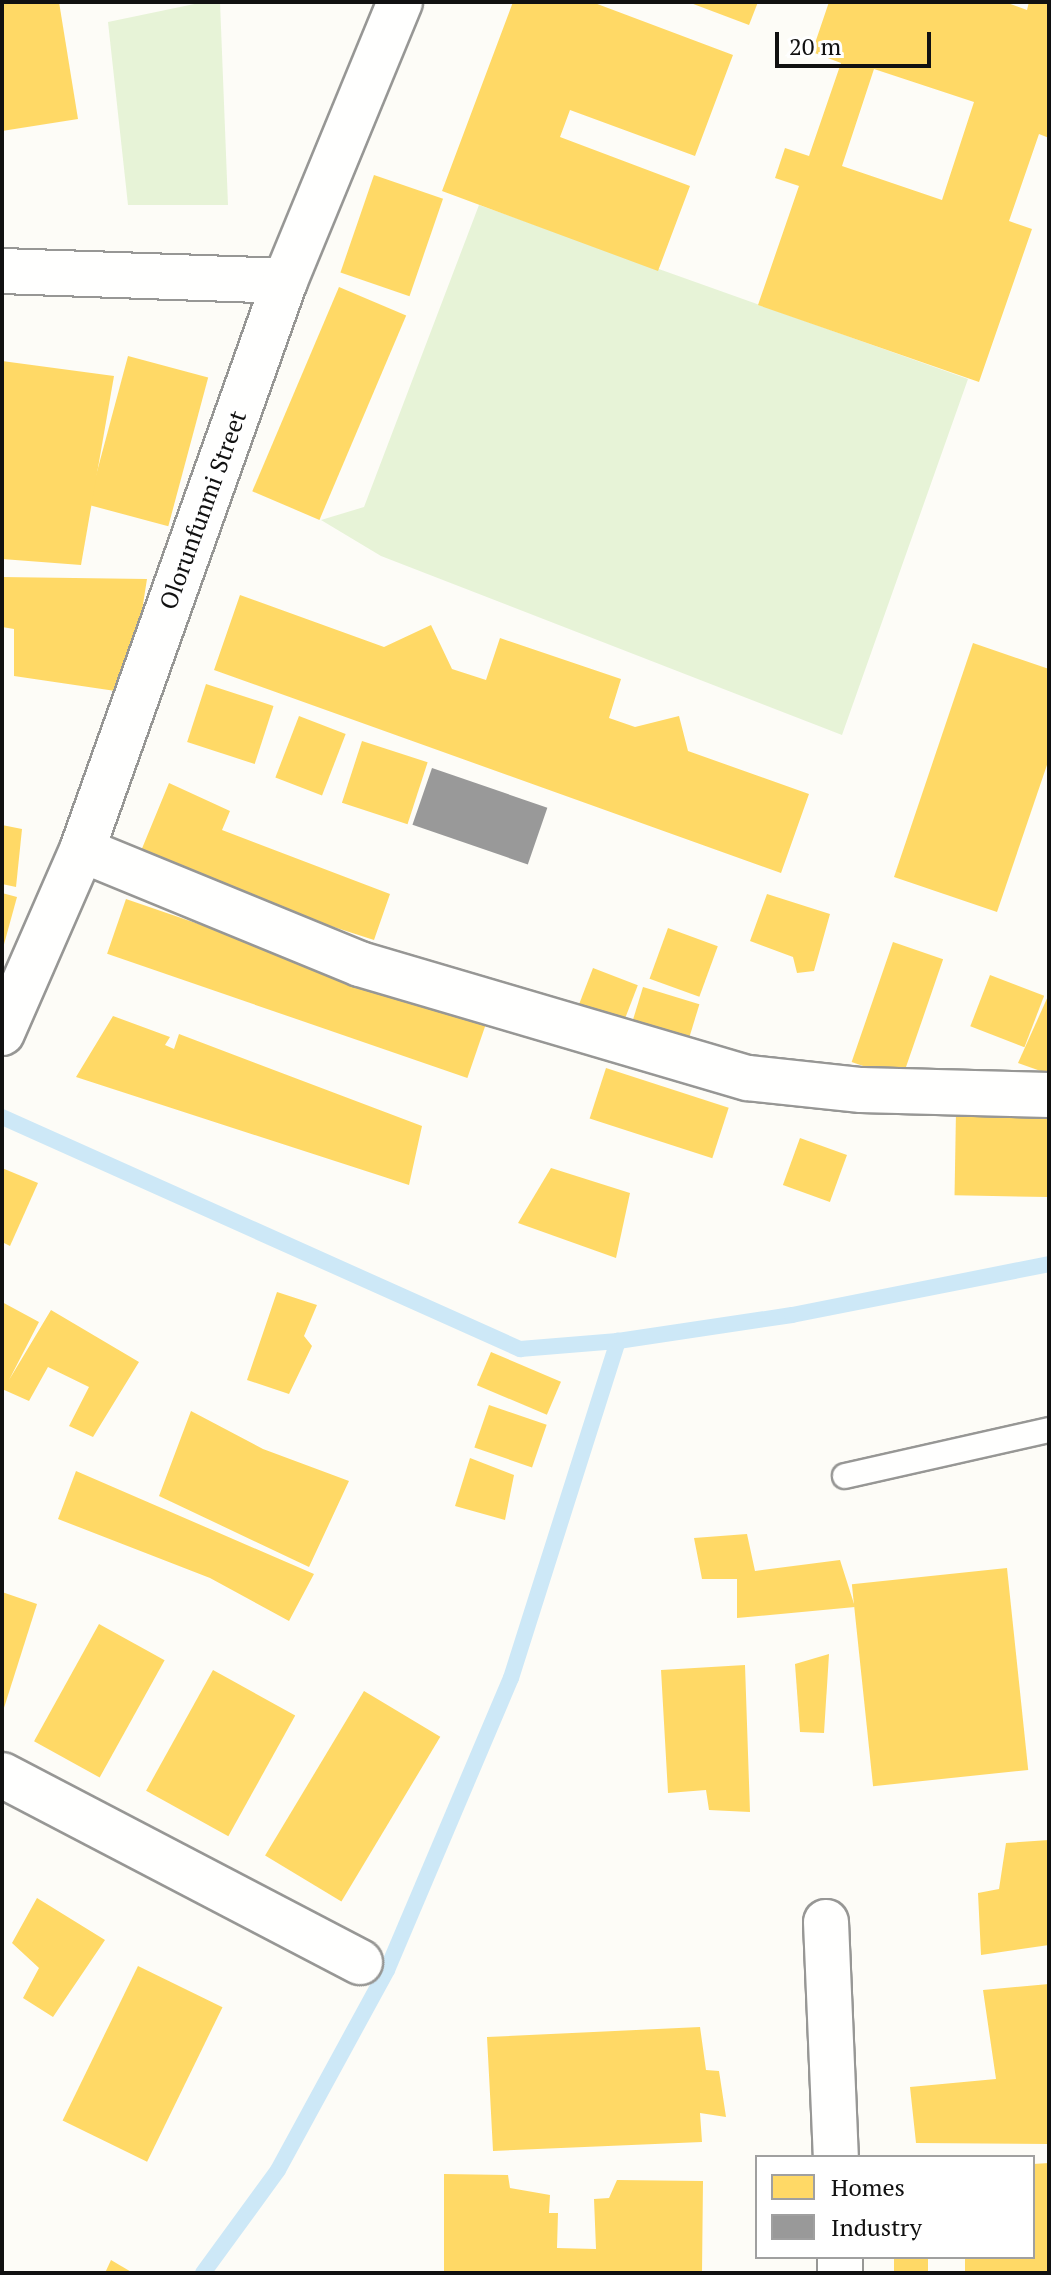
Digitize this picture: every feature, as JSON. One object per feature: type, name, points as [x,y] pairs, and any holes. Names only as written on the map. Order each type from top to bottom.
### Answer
[{"type":"street","name":"Olorunfunmi Street","points":[[5,1026],[82,850],[285,281],[400,2]]},
{"type":"street","points":[[2,271],[285,281]]},
{"type":"street","points":[[82,850],[360,964],[748,1078],[803,1087],[1049,1095]]},
{"type":"street","points":[[2,1775],[360,1962]]},
{"type":"street","points":[[826,1922],[836,2155]]},
{"type":"lane","points":[[845,1476],[1049,1430]]},
{"type":"green space","points":[[204,2],[220,2],[228,205],[128,205],[108,22]]},
{"type":"green space","points":[[479,205],[968,379],[842,735],[381,556],[321,520],[364,507]]},
{"type":"building: Homes","points":[[2,2],[59,2],[78,119],[2,131]]},
{"type":"building: Homes","points":[[513,2],[592,2],[733,55],[695,156],[570,110],[560,137],[690,186],[658,271],[442,191]]},
{"type":"building: Homes","points":[[688,2],[758,2],[749,25]]},
{"type":"building: Homes","points":[[829,2],[1005,2],[1027,10],[1029,2],[1049,2],[1049,138],[1039,134],[1009,221],[1032,229],[979,382],[758,305],[799,186],[775,178],[785,148],[809,156],[841,63],[812,52]],"holes":[[[874,69],[974,102],[942,200],[842,166]]]},
{"type":"building: Homes","points":[[374,175],[443,199],[409,296],[340,272]]},
{"type":"building: Homes","points":[[339,287],[406,316],[319,520],[252,491]]},
{"type":"building: Homes","points":[[128,356],[208,377],[168,526],[88,505]]},
{"type":"building: Homes","points":[[2,361],[114,376],[81,565],[2,559]]},
{"type":"building: Homes","points":[[2,577],[147,579],[129,693],[14,676],[14,629],[2,627]]},
{"type":"building: Homes","points":[[240,595],[384,647],[431,625],[452,669],[486,680],[500,638],[621,679],[609,718],[635,727],[679,716],[688,751],[809,794],[781,873],[214,670]]},
{"type":"building: Homes","points":[[973,643],[1049,669],[1049,759],[997,912],[894,877]]},
{"type":"building: Homes","points":[[206,684],[274,706],[255,764],[187,742]]},
{"type":"building: Homes","points":[[299,716],[346,734],[322,796],[275,778]]},
{"type":"building: Homes","points":[[362,741],[428,762],[408,824],[342,803]]},
{"type":"building: Homes","points":[[169,783],[230,811],[222,830],[390,894],[374,940],[136,863]]},
{"type":"building: Homes","points":[[2,825],[22,829],[16,887],[2,884]]},
{"type":"building: Homes","points":[[2,893],[17,897],[3,948],[2,947]]},
{"type":"building: Homes","points":[[767,894],[830,914],[814,971],[797,973],[793,957],[750,941]]},
{"type":"building: Homes","points":[[126,899],[486,1023],[467,1078],[107,954]]},
{"type":"building: Homes","points":[[668,928],[718,946],[699,997],[650,979]]},
{"type":"building: Homes","points":[[893,942],[943,959],[902,1079],[852,1062]]},
{"type":"building: Homes","points":[[593,968],[638,985],[618,1036],[574,1018]]},
{"type":"building: Homes","points":[[990,975],[1044,996],[1024,1047],[970,1026]]},
{"type":"building: Homes","points":[[643,987],[699,1004],[684,1055],[628,1038]]},
{"type":"building: Homes","points":[[1049,994],[1049,1074],[1018,1063]]},
{"type":"building: Homes","points":[[113,1016],[170,1037],[165,1045],[174,1049],[179,1034],[422,1126],[409,1185],[76,1077]]},
{"type":"building: Homes","points":[[606,1068],[729,1108],[712,1158],[590,1118]]},
{"type":"building: Homes","points":[[956,1110],[1049,1112],[1048,1197],[955,1195]]},
{"type":"building: Homes","points":[[800,1138],[847,1155],[830,1202],[783,1185]]},
{"type":"building: Homes","points":[[2,1168],[38,1183],[10,1246],[2,1242]]},
{"type":"building: Homes","points":[[551,1168],[630,1193],[616,1258],[518,1223]]},
{"type":"building: Homes","points":[[277,1292],[317,1305],[304,1336],[312,1346],[289,1394],[247,1380]]},
{"type":"building: Homes","points":[[2,1302],[39,1322],[9,1380],[51,1310],[139,1362],[93,1437],[69,1426],[89,1387],[48,1367],[29,1401],[2,1389]]},
{"type":"building: Homes","points":[[491,1352],[561,1382],[547,1415],[477,1385]]},
{"type":"building: Homes","points":[[489,1405],[547,1425],[532,1467],[474,1448]]},
{"type":"building: Homes","points":[[191,1411],[263,1449],[349,1481],[309,1567],[159,1496]]},
{"type":"building: Homes","points":[[470,1458],[514,1475],[505,1520],[455,1506]]},
{"type":"building: Homes","points":[[76,1471],[314,1574],[289,1621],[210,1578],[58,1519]]},
{"type":"building: Homes","points":[[747,1534],[755,1571],[840,1560],[855,1607],[737,1618],[737,1579],[702,1579],[694,1538]]},
{"type":"building: Homes","points":[[1007,1568],[1028,1770],[873,1786],[852,1584]]},
{"type":"building: Homes","points":[[2,1592],[37,1604],[3,1711],[2,1711]]},
{"type":"building: Homes","points":[[99,1624],[165,1660],[100,1778],[34,1741]]},
{"type":"building: Homes","points":[[829,1654],[824,1733],[800,1732],[795,1664]]},
{"type":"building: Homes","points":[[745,1665],[750,1812],[709,1810],[706,1790],[668,1793],[661,1670]]},
{"type":"building: Homes","points":[[213,1670],[295,1716],[228,1836],[146,1791]]},
{"type":"building: Homes","points":[[364,1691],[440,1737],[341,1901],[265,1856]]},
{"type":"building: Homes","points":[[1049,1840],[1049,1945],[981,1955],[978,1893],[999,1889],[1006,1843]]},
{"type":"building: Homes","points":[[37,1898],[105,1940],[53,2017],[23,1998],[39,1968],[12,1943]]},
{"type":"building: Homes","points":[[138,1966],[222,2007],[147,2162],[63,2121]]},
{"type":"building: Homes","points":[[1049,1984],[1049,2144],[916,2143],[910,2087],[996,2079],[983,1990]]},
{"type":"building: Homes","points":[[700,2027],[706,2070],[719,2071],[726,2117],[700,2113],[702,2142],[493,2151],[487,2037]]},
{"type":"building: Homes","points":[[1049,2163],[1049,2273],[965,2273],[965,2259],[1035,2259],[1035,2164]]},
{"type":"building: Homes","points":[[444,2174],[508,2175],[510,2188],[550,2195],[549,2213],[558,2213],[557,2248],[596,2249],[594,2199],[609,2198],[617,2180],[703,2181],[702,2273],[444,2273]]},
{"type":"building: Homes","points":[[894,2259],[928,2259],[928,2273],[894,2273]]},
{"type":"building: Homes","points":[[111,2260],[133,2273],[105,2273]]},
{"type":"building: Industry","points":[[432,768],[547,808],[528,864],[412,825]]},
{"type":"waterway","points":[[2,1117],[520,1349],[618,1341]]},
{"type":"waterway","points":[[203,2273],[278,2170],[387,1970],[511,1678],[618,1341],[792,1315],[1049,1264]]}]
